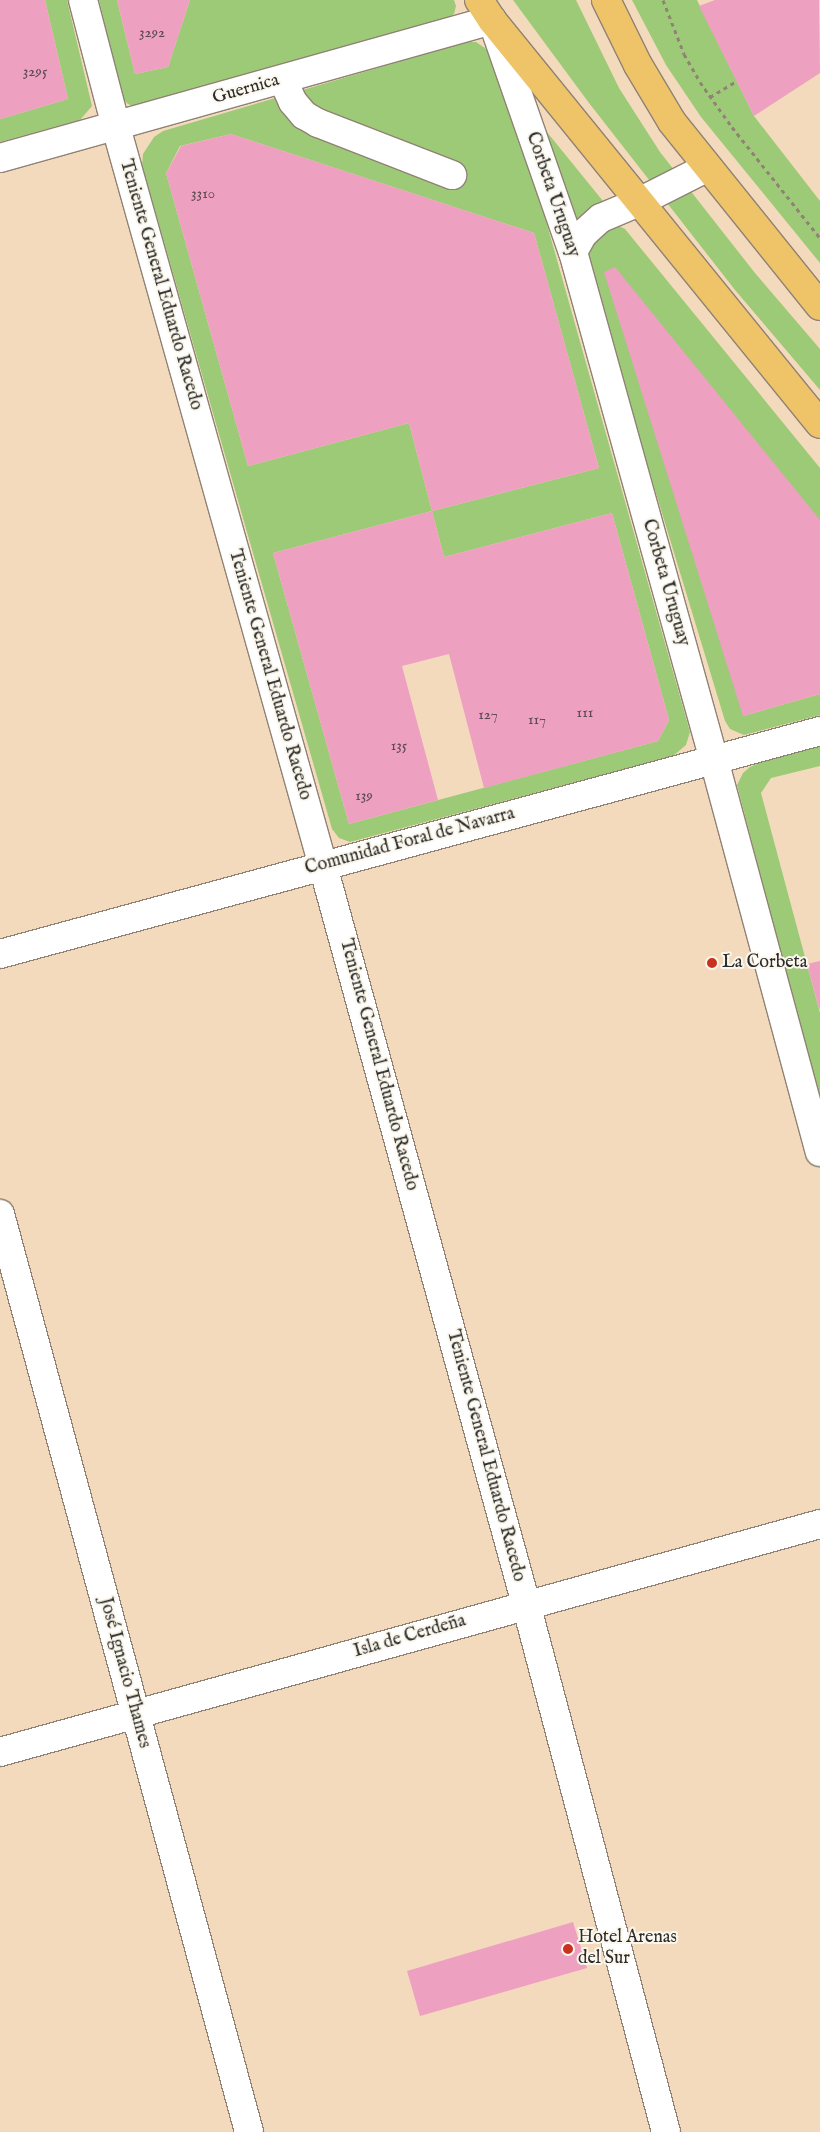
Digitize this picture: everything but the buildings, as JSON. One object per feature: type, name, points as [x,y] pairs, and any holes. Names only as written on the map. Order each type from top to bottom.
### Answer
[{"type":"main road","points":[[606,0],[638,65],[672,122],[820,306]]},
{"type":"main road","points":[[486,10],[820,424]]},
{"type":"street","name":"Teniente General Eduardo Racedo","points":[[83,0],[116,127],[323,866],[526,1604],[666,2132]]},
{"type":"street","name":"Guernica","points":[[0,158],[283,80],[486,10]]},
{"type":"street","name":"Corbeta Uruguay","points":[[486,10],[573,252],[714,760],[820,1152]]},
{"type":"street","points":[[283,80],[293,102],[304,115],[318,123],[452,175]]},
{"type":"street","points":[[573,252],[578,240],[601,218],[639,202],[708,167]]},
{"type":"street","name":"Comunidad Foral de Navarra","points":[[0,954],[820,731]]},
{"type":"street","name":"José Ignacio Thames","points":[[0,1214],[249,2132]]},
{"type":"street","name":"Isla de Cerdeña","points":[[0,1752],[526,1604],[820,1524]]},
{"type":"path","points":[[663,0],[684,54],[710,97],[820,238]]},
{"type":"path","points":[[710,97],[737,81]]},
{"type":"green space","points":[[45,0],[67,0],[92,106],[80,120],[0,142],[0,119],[68,99]]},
{"type":"green space","points":[[99,0],[117,0],[135,74],[168,67],[190,0],[454,0],[456,6],[454,14],[446,19],[133,106],[123,99]]},
{"type":"green space","points":[[513,0],[576,0],[619,88],[660,152],[755,273],[820,349],[820,390],[735,290],[589,103]]},
{"type":"green space","points":[[632,0],[697,0],[754,116],[820,201],[820,263],[701,117],[666,65]]},
{"type":"green space","points":[[466,42],[476,42],[485,48],[503,76],[517,118],[690,732],[686,745],[673,756],[350,842],[339,838],[332,829],[142,165],[143,154],[154,137],[163,131]],"holes":[[[231,134],[534,233],[599,468],[432,511],[409,423],[248,466],[166,173],[180,146]],[[432,511],[444,557],[612,513],[669,720],[658,741],[349,824],[273,553]]]},
{"type":"green space","points":[[542,126],[607,206],[574,227]]},
{"type":"green space","points":[[615,224],[625,229],[820,468],[820,520],[743,716],[820,694],[820,715],[744,735],[730,729],[725,721],[585,259],[585,253],[602,228]]},
{"type":"green space","points":[[820,746],[820,766],[771,778],[761,793],[820,1013],[820,1103],[737,785],[743,773],[750,767],[764,761]]},
{"type":"place","name":"La Corbeta","points":[[712,963]]},
{"type":"place","name":"Hotel Arenas del Sur","points":[[568,1949]]}]
